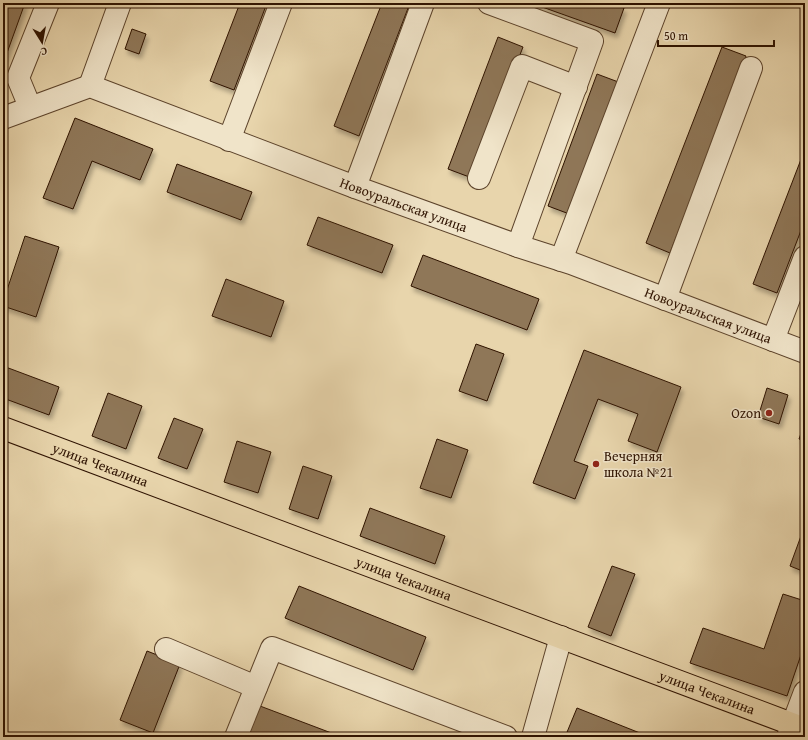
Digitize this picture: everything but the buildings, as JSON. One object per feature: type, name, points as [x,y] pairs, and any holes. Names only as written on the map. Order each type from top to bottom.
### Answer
[{"type":"main road","name":"улица Чекалина","points":[[3,428],[561,637],[795,730]]},
{"type":"street","points":[[30,107],[18,78],[48,3]]},
{"type":"street","points":[[3,118],[90,86],[120,3]]},
{"type":"street","points":[[229,140],[280,3]]},
{"type":"street","points":[[355,187],[423,3]]},
{"type":"street","points":[[489,3],[592,41],[518,246]]},
{"type":"street","points":[[561,260],[659,3]]},
{"type":"street","points":[[479,178],[522,66],[576,87]]},
{"type":"street","points":[[665,299],[751,68]]},
{"type":"street","name":"Новоуральская улица","points":[[90,86],[355,187],[561,260],[805,352]]},
{"type":"street","points":[[773,340],[805,257]]},
{"type":"street","points":[[534,737],[561,637]]},
{"type":"street","points":[[236,737],[272,648],[506,737]]},
{"type":"street","points":[[166,649],[256,687]]},
{"type":"street","points":[[795,730],[805,692]]},
{"type":"place","name":"Ozon","points":[[769,413]]},
{"type":"place","name":"Вечерняя школа №21","points":[[596,464]]}]
